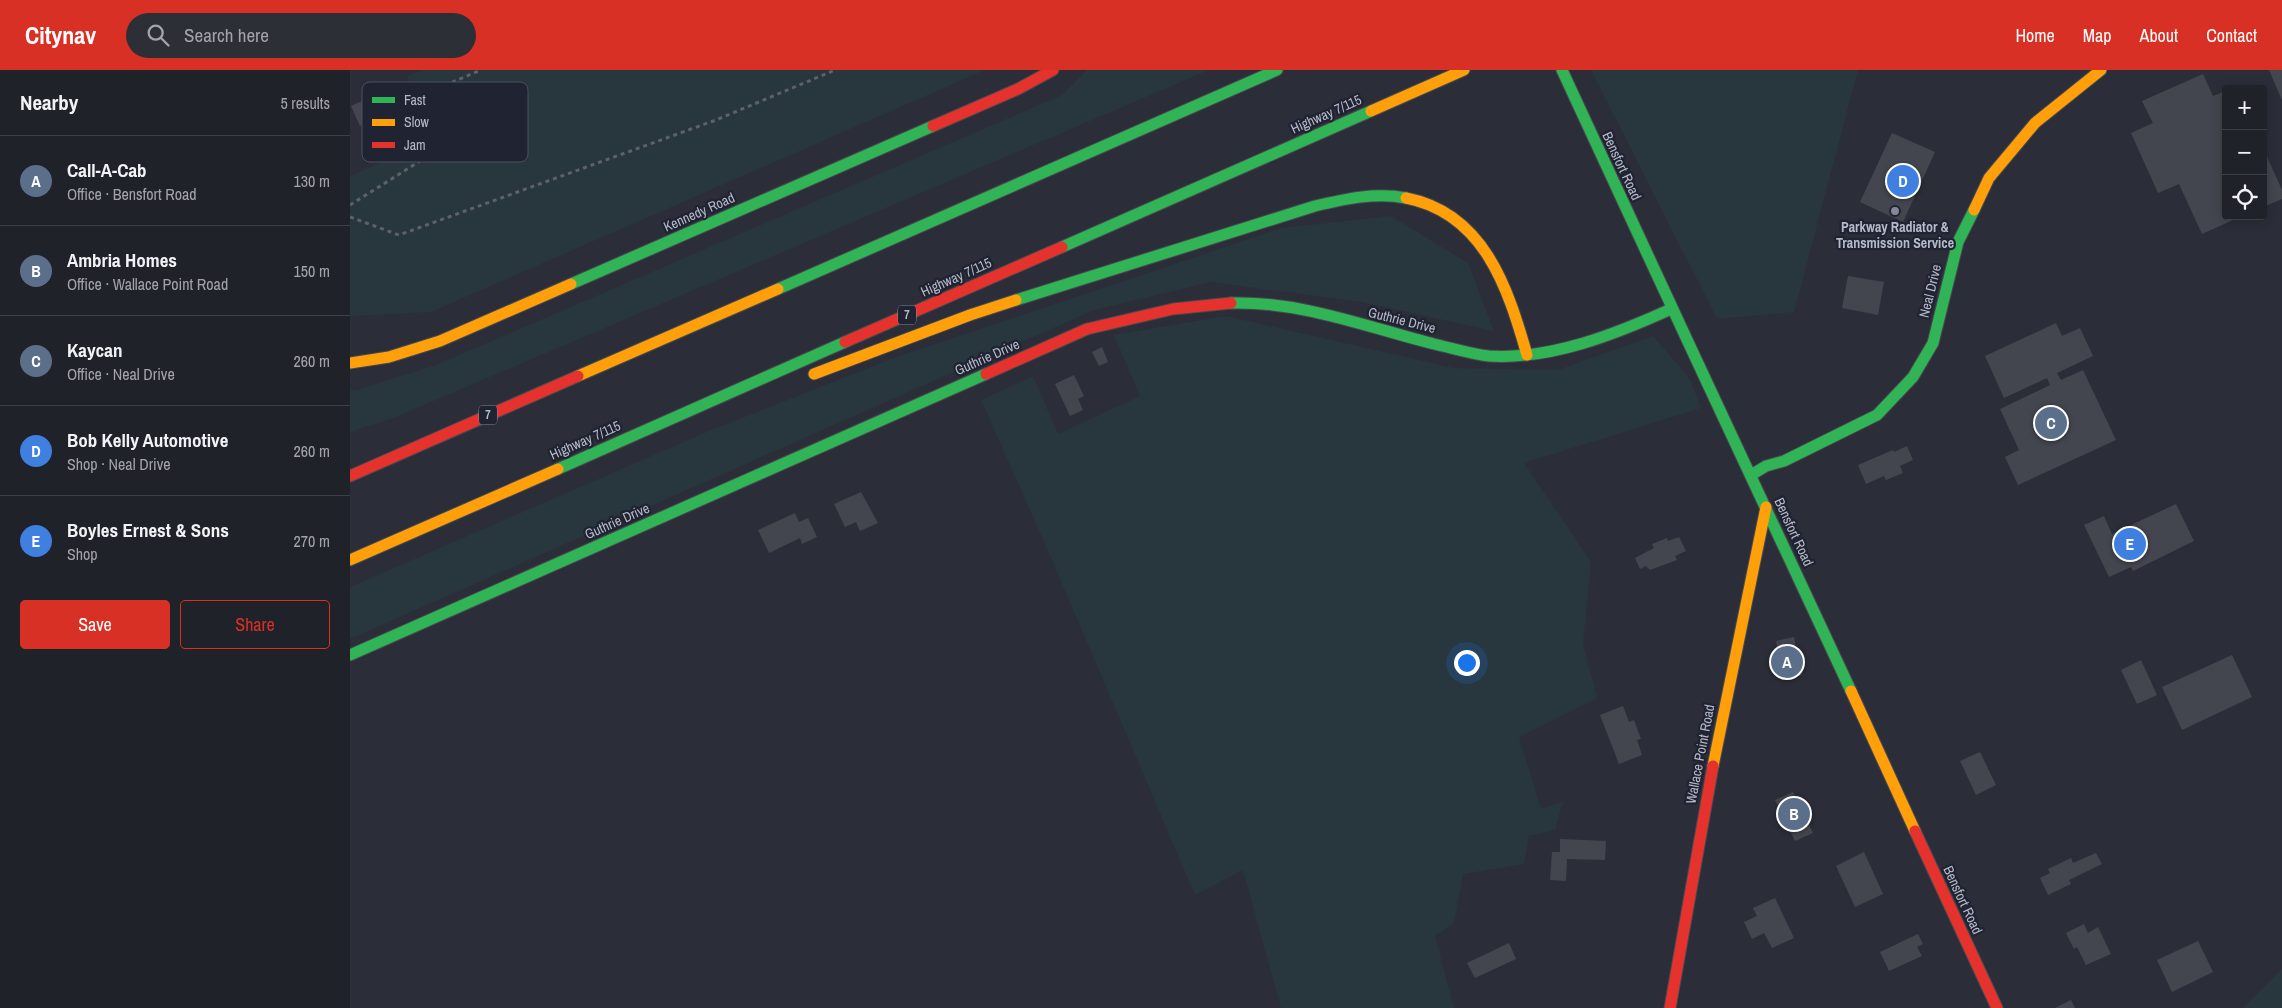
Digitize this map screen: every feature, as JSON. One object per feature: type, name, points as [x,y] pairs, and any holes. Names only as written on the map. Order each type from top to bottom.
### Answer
[{"type":"main road","name":"Kennedy Road","points":[[350,363],[389,357],[440,340],[1018,89],[1053,70]]},
{"type":"main road","name":"7","points":[[350,476],[1277,70]]},
{"type":"main road","name":"Highway 7/115","points":[[350,560],[1464,70]]},
{"type":"main road","name":"Bensfort Road","points":[[1562,70],[1671,309],[1766,507],[1997,1008]]},
{"type":"main road","name":"Neal Drive","points":[[1751,475],[1766,466],[1784,461],[1877,415],[1913,377],[1933,342],[1958,242],[1989,178],[2034,123],[2100,70]]},
{"type":"main road","points":[[802,379],[970,314],[1271,218],[1320,204],[1391,196],[1443,210],[1462,223],[1481,243],[1501,283],[1522,336],[1527,355]]},
{"type":"main road","name":"Guthrie Drive","points":[[350,655],[1087,329],[1148,313],[1200,304],[1226,302],[1262,304],[1308,311],[1461,350],[1496,356],[1527,355],[1578,343],[1649,319],[1671,309]]},
{"type":"main road","points":[[419,433],[627,354]]},
{"type":"main road","points":[[716,398],[774,386]]},
{"type":"main road","name":"Wallace Point Road","points":[[1670,1008],[1718,736],[1766,507]]},
{"type":"path","points":[[453,82],[481,70]]},
{"type":"path","points":[[350,217],[398,236],[716,120],[836,70]]},
{"type":"path","points":[[350,205],[419,162]]},
{"type":"shaded area","points":[[423,70],[985,70],[431,312],[350,316],[350,176],[382,162],[528,162],[528,82],[409,82],[407,76]]},
{"type":"shaded area","points":[[1087,70],[1209,70],[396,417],[350,432],[350,389],[357,390],[436,365],[1062,95]]},
{"type":"shaded area","points":[[1591,70],[1858,70],[1794,312],[1717,319]]},
{"type":"shaded area","points":[[1391,216],[1468,263],[1494,331],[1361,302],[1211,282],[1094,310],[350,639],[350,587],[709,431],[899,356],[1282,228]]},
{"type":"shaded area","points":[[1226,316],[1454,368],[1558,370],[1653,336],[1690,379],[1701,408],[1524,463],[1591,562],[1583,644],[1597,698],[1519,737],[1541,809],[1563,801],[1555,830],[1529,836],[1524,864],[1463,874],[1454,923],[1435,936],[1454,1008],[1281,1008],[1243,870],[1195,895],[1046,546],[981,400],[1033,376],[1058,434],[1140,396],[1114,335]]},
{"type":"shaded area","points":[[2282,969],[2282,1008],[2243,1008]]},
{"type":"building","points":[[2269,70],[2282,70],[2282,100]]},
{"type":"building","points":[[2203,74],[2213,96],[2222,93],[2222,220],[2233,220],[2202,234],[2179,184],[2158,193],[2131,133],[2153,123],[2142,101]]},
{"type":"building","points":[[362,101],[362,125],[360,126],[351,106]]},
{"type":"building","points":[[1892,133],[1935,152],[1903,222],[1860,202]]},
{"type":"building","points":[[2267,157],[2282,190],[2282,199],[2267,205]]},
{"type":"building","points":[[1848,276],[1884,282],[1878,315],[1842,308]]},
{"type":"building","points":[[2056,323],[2062,336],[2080,328],[2093,356],[2057,373],[2061,380],[2083,370],[2116,440],[2018,485],[2005,457],[2019,450],[2000,409],[2050,385],[2047,378],[2004,398],[1985,356]]},
{"type":"building","points":[[1102,347],[1108,362],[1099,366],[1092,352]]},
{"type":"building","points":[[1074,375],[1084,396],[1078,399],[1083,410],[1070,416],[1055,384]]},
{"type":"building","points":[[1907,446],[1913,460],[1900,466],[1903,473],[1886,480],[1884,476],[1866,484],[1858,465]]},
{"type":"building","points":[[861,492],[878,523],[860,531],[856,522],[845,527],[834,504]]},
{"type":"building","points":[[2176,504],[2194,541],[2133,571],[2131,567],[2109,577],[2084,525],[2104,516],[2112,534]]},
{"type":"building","points":[[795,513],[799,522],[808,518],[817,537],[802,544],[800,538],[769,553],[758,530]]},
{"type":"building","points":[[1679,537],[1686,551],[1675,556],[1677,560],[1650,570],[1646,566],[1640,569],[1635,558],[1654,548],[1652,544],[1667,538],[1668,541]]},
{"type":"building","points":[[1794,637],[1802,675],[1782,680],[1776,641]]},
{"type":"building","points":[[2232,655],[2252,697],[2182,730],[2162,687]]},
{"type":"building","points":[[2141,660],[2157,695],[2137,704],[2121,670]]},
{"type":"building","points":[[1623,706],[1629,722],[1634,720],[1641,739],[1637,740],[1642,755],[1619,764],[1600,715]]},
{"type":"building","points":[[1980,752],[1996,785],[1976,795],[1960,761]]},
{"type":"building","points":[[1793,792],[1813,833],[1795,841],[1775,800]]},
{"type":"building","points":[[1560,839],[1606,841],[1605,860],[1567,859],[1566,881],[1550,880],[1552,852],[1560,852]]},
{"type":"building","points":[[1864,852],[1883,894],[1855,907],[1836,866]]},
{"type":"building","points":[[2096,853],[2102,864],[2069,880],[2071,884],[2048,895],[2040,878],[2050,873],[2048,869],[2071,858],[2073,863]]},
{"type":"building","points":[[1775,898],[1794,938],[1772,948],[1764,933],[1752,939],[1744,922],[1757,916],[1753,908]]},
{"type":"building","points":[[2084,924],[2088,933],[2098,927],[2111,954],[2086,965],[2077,947],[2074,949],[2066,933]]},
{"type":"building","points":[[1918,934],[1923,944],[1917,947],[1922,956],[1889,971],[1880,952]]},
{"type":"building","points":[[2198,941],[2213,972],[2172,992],[2157,960]]},
{"type":"building","points":[[1509,943],[1516,959],[1475,978],[1467,963]]},
{"type":"building","points":[[2071,1000],[2075,1008],[2055,1008]]},
{"type":"traffic: fast","points":[[778,289],[1277,70]]},
{"type":"traffic: fast","points":[[1562,70],[1851,691]]},
{"type":"traffic: fast","points":[[1062,247],[1371,111]]},
{"type":"traffic: fast","points":[[571,284],[933,126]]},
{"type":"traffic: fast","points":[[1016,300],[1315,206],[1371,196],[1406,198]]},
{"type":"traffic: fast","points":[[1751,475],[1766,466],[1784,461],[1877,415],[1913,377],[1933,343],[1958,242],[1974,210]]},
{"type":"traffic: fast","points":[[1231,303],[1283,306],[1334,316],[1434,344],[1489,356],[1536,354],[1583,343],[1606,336],[1671,309]]},
{"type":"traffic: fast","points":[[558,469],[845,342]]},
{"type":"traffic: fast","points":[[350,655],[986,374]]},
{"type":"traffic: slow","points":[[1371,111],[1464,70]]},
{"type":"traffic: slow","points":[[1974,210],[1989,178],[2035,123],[2101,70]]},
{"type":"traffic: slow","points":[[1406,198],[1433,206],[1455,219],[1474,237],[1489,257],[1501,280],[1511,304],[1527,355]]},
{"type":"traffic: slow","points":[[350,363],[389,357],[440,341],[571,284]]},
{"type":"traffic: slow","points":[[578,376],[778,289]]},
{"type":"traffic: slow","points":[[814,374],[970,315],[1016,300]]},
{"type":"traffic: slow","points":[[350,560],[558,469]]},
{"type":"traffic: slow","points":[[1713,766],[1766,507]]},
{"type":"traffic: slow","points":[[1851,691],[1915,831]]},
{"type":"traffic: jam","points":[[933,126],[1018,89],[1053,70]]},
{"type":"traffic: jam","points":[[845,342],[1062,247]]},
{"type":"traffic: jam","points":[[986,374],[1087,329],[1173,309],[1231,303]]},
{"type":"traffic: jam","points":[[350,476],[578,376]]},
{"type":"traffic: jam","points":[[1670,1008],[1713,766]]},
{"type":"traffic: jam","points":[[1915,831],[1997,1008]]},
{"type":"place","name":"Bob Kelly Automotive","points":[[1903,181]]},
{"type":"place","name":"Parkway Radiator & Transmission Service","points":[[1895,211]]},
{"type":"place","name":"Kaycan","points":[[2051,423]]},
{"type":"place","name":"Boyles Ernest & Sons","points":[[2130,544]]},
{"type":"place","name":"Call-A-Cab","points":[[1787,662]]},
{"type":"place","name":"Ambria Homes","points":[[1794,814]]}]
